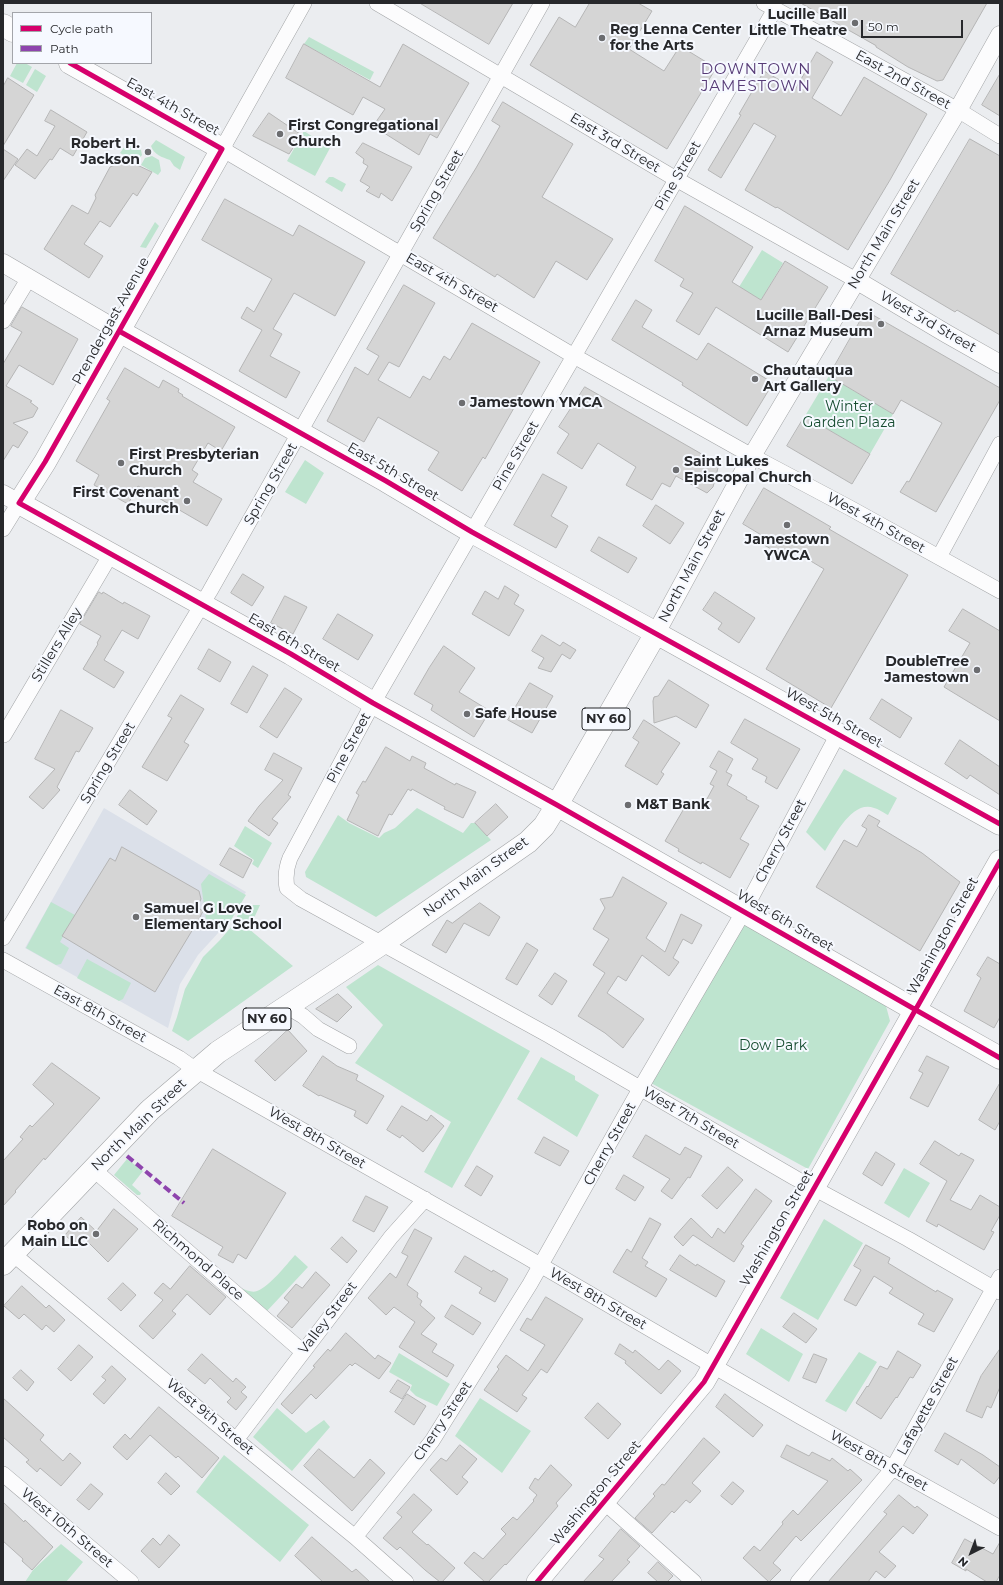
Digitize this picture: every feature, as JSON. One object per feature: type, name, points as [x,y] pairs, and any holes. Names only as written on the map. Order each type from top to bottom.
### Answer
[{"type":"main road","points":[[3,25],[12,30]]},
{"type":"main road","name":"East 4th Street","points":[[72,64],[222,149]]},
{"type":"main road","name":"Prendergast Avenue","points":[[11,498],[45,462],[222,149]]},
{"type":"main road","name":"East 5th Street","points":[[119,331],[472,532],[656,633]]},
{"type":"main road","name":"East 6th Street","points":[[11,498],[291,654],[373,703],[557,805]]},
{"type":"main road","name":"West 5th Street","points":[[656,633],[1000,824]]},
{"type":"main road","name":"North Main Street","points":[[8,1259],[150,1110],[218,1052],[383,943],[528,842],[544,826],[557,805],[656,633]]},
{"type":"main road","name":"West 6th Street","points":[[557,805],[1000,1058]]},
{"type":"main road","name":"NY 60","points":[[506,857],[512,862],[550,836],[565,822],[584,820]]},
{"type":"main road","name":"Washington Street","points":[[537,1582],[704,1382],[1000,861]]},
{"type":"street","name":"Prendergast Avenue","points":[[222,149],[304,3]]},
{"type":"street","name":"East 3rd Street","points":[[376,3],[676,179],[856,280]]},
{"type":"street","name":"Spring Street","points":[[3,938],[202,605],[542,3]]},
{"type":"street","name":"East 2nd Street","points":[[769,6],[958,110],[1000,136]]},
{"type":"street","name":"Pine Street","points":[[287,888],[286,870],[290,858],[373,703],[676,179],[769,6]]},
{"type":"street","name":"North Main Street","points":[[656,633],[752,456],[958,110],[1000,35]]},
{"type":"street","name":"East 4th Street","points":[[222,149],[574,356],[752,456]]},
{"type":"street","name":"East 5th Street","points":[[3,262],[119,331]]},
{"type":"street","points":[[3,321],[29,278]]},
{"type":"street","name":"West 3rd Street","points":[[856,280],[1000,364]]},
{"type":"street","points":[[938,557],[1000,444]]},
{"type":"street","name":"West 4th Street","points":[[752,456],[1000,591]]},
{"type":"street","name":"Prendergast Avenue","points":[[3,529],[11,498]]},
{"type":"street","name":"Stillers Alley","points":[[4,735],[111,554]]},
{"type":"street","name":"Cherry Street","points":[[355,1537],[432,1441],[541,1266],[640,1089],[744,911],[838,734]]},
{"type":"street","name":"West 7th Street","points":[[287,888],[301,899],[383,943],[813,1188],[998,1286]]},
{"type":"street","name":"East 8th Street","points":[[3,960],[179,1058],[196,1070]]},
{"type":"street","points":[[286,1006],[303,1016],[318,1028],[349,1046]]},
{"type":"street","name":"West 8th Street","points":[[196,1070],[425,1199],[713,1367],[1000,1528]]},
{"type":"street","name":"Richmond Place","points":[[93,1169],[302,1352]]},
{"type":"street","name":"Valley Street","points":[[236,1440],[391,1236],[425,1199]]},
{"type":"street","name":"West 9th Street","points":[[8,1259],[236,1440],[355,1537],[406,1582]]},
{"type":"street","name":"Lafayette Street","points":[[798,1582],[893,1468],[998,1286]]},
{"type":"street","name":"West 10th Street","points":[[3,1474],[131,1582]]},
{"type":"street","points":[[604,1502],[694,1582]]},
{"type":"shaded area","name":"Samuel G Love Elementary School","points":[[104,808],[246,892],[219,932],[198,955],[180,984],[168,1028],[25,948]]},
{"type":"green space","points":[[309,37],[374,72],[370,80],[304,44]]},
{"type":"green space","points":[[16,64],[27,64],[32,67],[23,83],[10,76]]},
{"type":"green space","points":[[35,69],[46,76],[37,92],[26,85]]},
{"type":"green space","points":[[304,131],[330,148],[315,176],[287,161]]},
{"type":"green space","points":[[156,140],[185,157],[180,170],[174,166],[170,160],[154,152],[151,146]]},
{"type":"green space","points":[[128,142],[141,150],[142,155],[137,162],[120,153]]},
{"type":"green space","points":[[152,156],[159,160],[161,171],[158,175],[141,165],[145,158]]},
{"type":"green space","points":[[329,177],[333,177],[346,184],[342,192],[325,182]]},
{"type":"green space","points":[[155,222],[159,226],[146,248],[140,247]]},
{"type":"green space","points":[[762,250],[783,263],[761,300],[739,287]]},
{"type":"green space","name":"Winter Garden Plaza","points":[[829,376],[893,414],[870,454],[805,416]]},
{"type":"green space","points":[[305,460],[324,473],[306,504],[285,492]]},
{"type":"green space","points":[[844,769],[897,798],[888,815],[880,810],[866,807],[858,809],[851,814],[825,851],[806,832]]},
{"type":"green space","points":[[417,808],[463,833],[471,823],[475,823],[491,840],[376,917],[306,877],[305,872],[338,815],[349,823],[379,838],[384,833],[395,828]]},
{"type":"green space","points":[[245,826],[272,843],[258,868],[252,864],[254,860],[234,846]]},
{"type":"green space","points":[[209,874],[246,895],[225,930],[206,919],[201,884]]},
{"type":"green space","points":[[51,902],[75,915],[60,942],[69,948],[61,964],[56,965],[26,948]]},
{"type":"green space","points":[[243,905],[260,905],[249,929],[293,966],[188,1041],[172,1031],[185,989],[203,957],[232,926]]},
{"type":"green space","name":"Dow Park","points":[[743,923],[886,1006],[890,1021],[808,1169],[651,1083]]},
{"type":"green space","points":[[87,959],[131,983],[123,999],[119,1001],[77,978]]},
{"type":"green space","points":[[378,965],[530,1051],[452,1188],[424,1172],[451,1122],[355,1063],[383,1025],[346,987]]},
{"type":"green space","points":[[541,1057],[575,1076],[575,1080],[599,1095],[577,1137],[517,1099]]},
{"type":"green space","points":[[127,1159],[143,1171],[132,1185],[141,1193],[140,1195],[137,1195],[114,1175]]},
{"type":"green space","points":[[904,1168],[930,1183],[909,1218],[884,1203]]},
{"type":"green space","points":[[824,1219],[863,1243],[818,1320],[780,1298]]},
{"type":"green space","points":[[295,1255],[308,1267],[267,1311],[241,1288],[253,1292],[267,1285],[278,1275]]},
{"type":"green space","points":[[761,1328],[803,1354],[789,1382],[746,1354]]},
{"type":"green space","points":[[859,1352],[877,1362],[846,1412],[825,1401]]},
{"type":"green space","points":[[399,1353],[450,1384],[437,1406],[416,1396],[410,1390],[412,1385],[389,1372]]},
{"type":"green space","points":[[480,1398],[531,1431],[502,1473],[455,1436]]},
{"type":"green space","points":[[277,1408],[306,1433],[324,1420],[330,1427],[292,1471],[253,1437]]},
{"type":"green space","points":[[224,1455],[309,1525],[280,1562],[196,1492]]},
{"type":"green space","points":[[61,1544],[83,1562],[66,1582],[25,1582],[33,1570]]},
{"type":"building","points":[[420,3],[513,3],[489,44]]},
{"type":"building","points":[[590,3],[638,3],[652,11],[629,49],[664,71],[680,46],[716,68],[667,149],[530,65],[559,17],[575,27]]},
{"type":"building","points":[[801,3],[987,3],[943,80],[937,81],[908,67],[876,46]]},
{"type":"building","points":[[304,44],[380,87],[403,44],[469,83],[437,138],[430,134],[419,155],[373,126],[385,109],[363,97],[353,115],[286,78]]},
{"type":"building","points":[[817,52],[833,62],[812,98],[841,116],[864,77],[927,114],[848,250],[777,207],[776,208],[745,190],[776,136],[754,123],[721,178],[708,170],[741,115],[739,114],[764,71],[795,89]]},
{"type":"building","points":[[1000,74],[1000,116],[982,105]]},
{"type":"building","points":[[8,78],[34,95],[3,146],[3,87]]},
{"type":"building","points":[[503,102],[573,144],[542,197],[613,239],[587,280],[556,261],[534,298],[497,274],[495,277],[433,238],[500,126],[492,121]]},
{"type":"building","points":[[51,110],[87,132],[73,156],[60,148],[52,160],[50,159],[35,179],[15,165],[27,149],[37,156],[55,126],[45,121]]},
{"type":"building","points":[[269,113],[300,134],[289,154],[253,136]]},
{"type":"building","points":[[970,139],[1000,156],[1000,335],[957,310],[955,312],[891,274]]},
{"type":"building","points":[[363,143],[412,167],[392,201],[381,193],[379,198],[366,191],[370,187],[360,181],[368,166],[363,163],[364,159],[356,153]]},
{"type":"building","points":[[3,149],[18,159],[3,181]]},
{"type":"building","points":[[120,157],[152,172],[137,196],[133,193],[110,227],[100,221],[84,244],[103,256],[89,278],[44,249],[72,205],[88,214],[96,198],[95,195],[110,167],[115,165]]},
{"type":"building","points":[[225,199],[293,236],[299,225],[365,262],[335,316],[294,293],[273,329],[282,334],[270,356],[300,372],[286,398],[239,371],[262,330],[241,318],[247,307],[254,312],[272,279],[202,240]]},
{"type":"building","points":[[685,206],[753,247],[732,282],[761,300],[785,261],[828,287],[788,352],[716,307],[699,335],[676,321],[693,293],[680,286],[684,279],[655,261]]},
{"type":"building","points":[[404,285],[435,303],[399,367],[389,362],[378,380],[410,398],[423,376],[430,380],[444,356],[450,360],[472,323],[540,362],[485,459],[483,457],[462,491],[428,470],[439,452],[378,417],[364,442],[327,421],[355,367],[368,375],[379,356],[367,349]]},
{"type":"building","points":[[636,300],[652,310],[642,327],[697,360],[708,343],[773,383],[747,426],[682,385],[683,383],[612,340]]},
{"type":"building","points":[[22,307],[78,339],[53,385],[19,365],[6,386],[32,401],[30,402],[38,408],[33,417],[13,423],[28,432],[18,448],[13,445],[3,461],[3,364],[22,332],[11,326]]},
{"type":"building","points":[[866,311],[1000,388],[1000,400],[936,512],[900,492],[907,481],[909,482],[942,423],[901,400],[893,414],[829,376]]},
{"type":"building","points":[[125,368],[159,388],[163,380],[179,389],[178,392],[183,395],[182,396],[235,427],[221,451],[208,443],[192,470],[198,474],[193,482],[222,499],[207,526],[138,486],[128,504],[94,485],[99,475],[76,461],[110,401],[107,399]]},
{"type":"building","points":[[585,387],[719,464],[713,487],[707,493],[676,476],[670,487],[662,483],[652,500],[626,485],[636,467],[598,443],[582,469],[557,453],[569,434],[559,427]]},
{"type":"building","points":[[805,416],[870,454],[852,484],[787,446]]},
{"type":"building","points":[[543,474],[567,487],[551,516],[568,526],[556,548],[514,525]]},
{"type":"building","points":[[764,488],[831,527],[829,529],[908,575],[831,708],[766,669],[824,569],[789,548],[784,556],[764,545],[768,539],[743,524]]},
{"type":"building","points":[[656,505],[684,523],[670,544],[643,526]]},
{"type":"building","points":[[599,537],[637,558],[628,573],[591,551]]},
{"type":"building","points":[[243,574],[264,587],[252,606],[231,593]]},
{"type":"building","points":[[505,586],[519,595],[514,604],[524,610],[509,636],[472,614],[485,591],[498,599]]},
{"type":"building","points":[[99,592],[102,594],[103,592],[123,604],[124,602],[150,616],[138,639],[122,630],[104,660],[124,672],[114,688],[83,669],[101,636],[80,624]]},
{"type":"building","points":[[715,592],[755,618],[739,643],[718,629],[722,623],[703,610]]},
{"type":"building","points":[[285,596],[307,607],[293,634],[271,623]]},
{"type":"building","name":"DoubleTree Jamestown","points":[[963,609],[1000,631],[1000,721],[944,687],[970,643],[949,631]]},
{"type":"building","points":[[338,614],[373,635],[358,660],[323,639]]},
{"type":"building","points":[[542,635],[560,646],[563,642],[576,650],[570,659],[562,654],[551,672],[538,668],[544,658],[532,651]]},
{"type":"building","points":[[444,646],[475,668],[459,692],[490,711],[474,737],[431,710],[433,705],[414,694]]},
{"type":"building","points":[[209,649],[231,662],[220,682],[198,669]]},
{"type":"building","points":[[253,666],[268,675],[247,713],[231,704]]},
{"type":"building","points":[[669,680],[709,705],[696,728],[676,716],[654,723],[654,697],[658,696]]},
{"type":"building","points":[[530,683],[553,696],[532,733],[508,720]]},
{"type":"building","points":[[285,688],[302,699],[277,738],[260,727]]},
{"type":"building","points":[[181,695],[204,709],[184,742],[189,745],[167,781],[142,767],[172,718],[168,716]]},
{"type":"building","points":[[882,699],[912,718],[900,738],[870,719]]},
{"type":"building","points":[[61,710],[93,728],[79,752],[76,751],[57,787],[60,790],[43,809],[29,797],[55,769],[35,759]]},
{"type":"building","points":[[745,719],[800,749],[777,789],[765,782],[767,777],[752,769],[758,759],[731,743]]},
{"type":"building","points":[[644,720],[680,743],[661,772],[664,774],[657,785],[625,766],[639,742],[633,738]]},
{"type":"building","points":[[960,740],[1000,767],[1000,795],[970,775],[967,779],[945,764]]},
{"type":"building","points":[[386,747],[410,761],[412,756],[426,763],[424,768],[455,785],[456,783],[476,792],[463,818],[444,809],[445,807],[412,789],[411,791],[408,789],[392,815],[389,814],[378,836],[347,820],[359,795],[356,793],[363,781],[365,782]]},
{"type":"building","points":[[719,751],[733,759],[726,772],[732,775],[727,785],[747,797],[746,799],[759,806],[740,839],[749,844],[730,878],[702,862],[701,864],[678,851],[679,849],[665,841],[689,800],[702,808],[714,786],[710,784],[717,771],[710,767]]},
{"type":"building","points":[[274,753],[302,768],[288,795],[291,797],[272,819],[278,823],[269,836],[248,821],[259,806],[283,780],[265,770]]},
{"type":"building","points":[[130,790],[157,811],[147,825],[119,805]]},
{"type":"building","points":[[496,804],[508,817],[487,836],[475,823]]},
{"type":"building","points":[[869,815],[880,821],[877,826],[922,853],[960,882],[920,951],[816,887],[844,840],[857,847],[867,829],[862,826]]},
{"type":"building","points":[[122,847],[199,891],[201,899],[197,907],[203,911],[155,992],[62,936],[110,858],[115,861]]},
{"type":"building","points":[[230,848],[252,860],[243,878],[220,865]]},
{"type":"building","points":[[623,877],[667,903],[646,938],[665,952],[681,914],[702,925],[692,944],[683,939],[673,958],[679,962],[669,976],[642,955],[626,981],[618,976],[607,993],[644,1019],[623,1048],[605,1033],[578,1016],[605,973],[593,965],[609,939],[593,929],[605,908],[600,899],[612,897]]},
{"type":"building","points":[[480,903],[500,917],[489,936],[464,923],[446,953],[432,945],[447,920],[452,923]]},
{"type":"building","points":[[527,943],[538,950],[517,985],[506,979]]},
{"type":"building","points":[[988,957],[1000,964],[1000,1017],[994,1028],[964,1011],[981,978],[977,975]]},
{"type":"building","points":[[555,973],[567,981],[552,1005],[539,996]]},
{"type":"building","points":[[338,994],[352,1007],[337,1022],[316,1009]]},
{"type":"building","points":[[288,1030],[307,1051],[275,1081],[255,1061]]},
{"type":"building","points":[[323,1056],[337,1066],[358,1075],[356,1080],[384,1096],[367,1124],[354,1116],[356,1111],[320,1095],[319,1096],[303,1086]]},
{"type":"building","points":[[927,1056],[949,1067],[928,1107],[910,1098],[923,1073],[919,1071]]},
{"type":"building","points":[[52,1063],[100,1098],[45,1160],[44,1158],[3,1206],[3,1161],[23,1139],[20,1137],[30,1125],[32,1127],[54,1104],[33,1085]]},
{"type":"building","points":[[1000,1083],[1000,1121],[995,1130],[979,1120]]},
{"type":"building","points":[[402,1106],[427,1121],[431,1115],[444,1126],[423,1152],[402,1135],[400,1138],[387,1130]]},
{"type":"building","points":[[646,1135],[680,1155],[685,1147],[702,1156],[690,1178],[688,1177],[672,1199],[661,1191],[670,1179],[633,1157]]},
{"type":"building","points":[[544,1137],[569,1151],[560,1166],[535,1153]]},
{"type":"building","points":[[935,1141],[959,1156],[961,1153],[974,1160],[950,1200],[971,1210],[980,1195],[1000,1207],[1000,1215],[991,1231],[994,1232],[984,1250],[938,1224],[937,1227],[926,1221],[947,1181],[920,1164]]},
{"type":"building","points":[[213,1149],[286,1193],[246,1259],[238,1254],[233,1263],[218,1255],[223,1247],[172,1216]]},
{"type":"building","points":[[876,1152],[895,1164],[882,1186],[863,1174]]},
{"type":"building","points":[[477,1166],[493,1176],[481,1196],[465,1186]]},
{"type":"building","points":[[728,1167],[743,1180],[717,1209],[702,1196]]},
{"type":"building","points":[[624,1175],[644,1187],[635,1201],[616,1189]]},
{"type":"building","points":[[756,1189],[772,1201],[741,1244],[744,1246],[734,1262],[693,1235],[683,1246],[674,1237],[691,1218],[712,1238],[718,1228],[724,1233]]},
{"type":"building","points":[[366,1196],[388,1207],[374,1232],[353,1221]]},
{"type":"building","points":[[114,1209],[138,1229],[108,1262],[83,1237],[76,1245],[65,1235],[81,1217],[96,1231]]},
{"type":"building","points":[[650,1218],[661,1224],[642,1258],[648,1262],[645,1266],[667,1279],[656,1297],[613,1272],[627,1249],[631,1252]]},
{"type":"building","points":[[415,1229],[432,1238],[407,1285],[418,1293],[417,1297],[422,1301],[420,1305],[435,1318],[421,1334],[437,1344],[432,1352],[454,1365],[447,1377],[399,1347],[415,1322],[394,1307],[386,1315],[368,1298],[390,1273],[396,1278],[408,1256],[402,1253]]},
{"type":"building","points":[[342,1237],[357,1251],[347,1263],[331,1249]]},
{"type":"building","points":[[866,1245],[890,1258],[888,1263],[936,1292],[937,1290],[953,1299],[934,1332],[918,1324],[924,1314],[889,1293],[893,1288],[874,1276],[856,1306],[844,1300],[861,1270],[854,1266]]},
{"type":"building","points":[[680,1255],[696,1266],[697,1264],[725,1281],[716,1297],[670,1270]]},
{"type":"building","points":[[465,1256],[492,1272],[493,1270],[508,1279],[495,1302],[479,1293],[482,1288],[455,1272]]},
{"type":"building","points":[[190,1266],[226,1297],[210,1315],[187,1294],[172,1311],[176,1314],[153,1339],[139,1326],[163,1300],[154,1293],[163,1283],[170,1289]]},
{"type":"building","points":[[316,1272],[330,1285],[292,1328],[277,1316],[289,1302],[284,1298],[296,1284],[302,1288]]},
{"type":"building","points":[[123,1283],[136,1295],[121,1311],[108,1299]]},
{"type":"building","points":[[22,1286],[46,1308],[49,1305],[65,1320],[54,1332],[46,1325],[42,1330],[24,1314],[19,1319],[4,1306]]},
{"type":"building","points":[[546,1297],[583,1319],[547,1373],[541,1369],[522,1395],[527,1398],[517,1412],[484,1390],[499,1369],[497,1367],[506,1355],[528,1371],[545,1345],[520,1330],[527,1318],[531,1320]]},
{"type":"building","points":[[452,1305],[481,1323],[473,1335],[445,1317]]},
{"type":"building","points":[[794,1313],[817,1329],[806,1343],[783,1327]]},
{"type":"building","points":[[346,1333],[375,1359],[378,1355],[391,1363],[379,1379],[355,1363],[352,1366],[350,1364],[316,1399],[311,1394],[292,1414],[281,1404],[315,1367],[313,1366],[328,1349],[330,1351]]},
{"type":"building","points":[[620,1344],[633,1353],[635,1350],[659,1370],[668,1360],[681,1371],[661,1394],[625,1363],[626,1361],[615,1354]]},
{"type":"building","points":[[79,1345],[93,1357],[71,1381],[58,1369]]},
{"type":"building","points":[[1000,1349],[1000,1387],[991,1408],[987,1406],[982,1418],[966,1411],[981,1376]]},
{"type":"building","points":[[898,1351],[921,1365],[913,1378],[910,1377],[897,1398],[896,1397],[881,1419],[856,1403],[867,1386],[868,1387],[880,1366],[887,1369]]},
{"type":"building","points":[[202,1354],[233,1382],[236,1378],[246,1387],[241,1392],[247,1397],[236,1410],[227,1402],[231,1398],[210,1378],[205,1384],[188,1370]]},
{"type":"building","points":[[814,1354],[827,1359],[816,1383],[803,1378]]},
{"type":"building","points":[[112,1366],[126,1379],[104,1404],[93,1394],[106,1380],[102,1377]]},
{"type":"building","points":[[21,1370],[34,1382],[27,1391],[13,1378]]},
{"type":"building","points":[[398,1380],[410,1387],[402,1399],[390,1392]]},
{"type":"building","points":[[407,1394],[426,1406],[414,1425],[395,1412]]},
{"type":"building","points":[[725,1394],[763,1425],[753,1437],[716,1407]]},
{"type":"building","points":[[3,1398],[44,1435],[40,1440],[63,1461],[70,1453],[81,1463],[61,1486],[40,1468],[37,1472],[26,1462],[29,1460],[3,1437]]},
{"type":"building","points":[[598,1403],[621,1424],[608,1439],[585,1418]]},
{"type":"building","points":[[159,1407],[219,1458],[202,1478],[178,1456],[176,1458],[150,1435],[127,1460],[113,1447],[125,1434],[130,1439]]},
{"type":"building","points":[[945,1433],[983,1455],[1000,1467],[1000,1476],[994,1484],[961,1459],[958,1465],[935,1451]]},
{"type":"building","points":[[704,1438],[720,1452],[692,1483],[701,1491],[690,1503],[686,1500],[674,1513],[672,1511],[652,1533],[635,1518],[655,1496],[653,1494],[662,1484],[664,1485]]},
{"type":"building","points":[[460,1445],[477,1459],[462,1477],[468,1482],[457,1495],[430,1470],[441,1458],[446,1461]]},
{"type":"building","points":[[787,1445],[809,1456],[812,1452],[830,1461],[832,1458],[848,1471],[850,1469],[862,1480],[801,1541],[796,1536],[773,1563],[781,1570],[769,1582],[743,1558],[754,1546],[760,1551],[793,1510],[798,1515],[828,1481],[781,1457]]},
{"type":"building","points":[[319,1449],[354,1478],[370,1459],[385,1473],[352,1511],[304,1466]]},
{"type":"building","points":[[551,1465],[572,1485],[556,1503],[558,1506],[533,1535],[506,1565],[505,1564],[488,1582],[485,1582],[464,1563],[474,1552],[483,1559],[506,1534],[501,1529],[513,1517],[517,1520],[534,1501],[533,1500],[537,1495],[529,1488],[535,1478],[538,1480]]},
{"type":"building","points":[[166,1473],[180,1486],[171,1495],[158,1483]]},
{"type":"building","points":[[733,1482],[744,1491],[732,1505],[721,1496]]},
{"type":"building","points":[[91,1484],[103,1494],[89,1510],[77,1500]]},
{"type":"building","points":[[414,1494],[432,1510],[412,1532],[455,1568],[442,1582],[425,1570],[400,1547],[397,1550],[383,1538],[402,1517],[397,1513]]},
{"type":"building","points":[[899,1495],[915,1508],[917,1506],[928,1515],[913,1534],[903,1526],[879,1552],[896,1566],[885,1578],[876,1571],[868,1582],[828,1582],[887,1514],[884,1512]]},
{"type":"building","points":[[3,1502],[24,1522],[25,1520],[53,1547],[32,1570],[22,1561],[23,1559],[3,1541]]},
{"type":"building","points":[[621,1529],[640,1546],[627,1560],[630,1562],[611,1582],[583,1582],[604,1559],[599,1556]]},
{"type":"building","points":[[169,1535],[180,1545],[159,1568],[141,1551],[153,1538],[160,1545]]},
{"type":"building","points":[[312,1537],[352,1572],[356,1569],[370,1582],[323,1582],[295,1556]]},
{"type":"building","points":[[965,1539],[993,1554],[1000,1542],[1000,1575],[996,1582],[987,1582],[966,1569],[966,1571],[952,1563]]},
{"type":"building","points":[[658,1562],[673,1576],[667,1582],[658,1582],[648,1573]]},
{"type":"marked path","points":[[127,1156],[184,1203]]},
{"type":"cycle path","points":[[72,64],[222,149],[45,462],[19,503],[291,654],[373,703],[557,805],[1000,1058]]},
{"type":"cycle path","points":[[119,331],[386,481],[472,532],[1000,824]]},
{"type":"cycle path","points":[[537,1582],[704,1382],[1000,861]]},
{"type":"place","name":"Lucille Ball Little Theatre","points":[[855,23]]},
{"type":"place","name":"Reg Lenna Center for the Arts","points":[[602,38]]},
{"type":"place","name":"First Congregational Church","points":[[280,134]]},
{"type":"place","name":"Robert H. Jackson","points":[[148,152]]},
{"type":"place","name":"Lucille Ball-Desi Arnaz Museum","points":[[881,324]]},
{"type":"place","name":"Chautauqua Art Gallery","points":[[755,379]]},
{"type":"place","name":"Jamestown YMCA","points":[[462,403]]},
{"type":"place","name":"First Presbyterian Church","points":[[121,463]]},
{"type":"place","name":"Saint Lukes Episcopal Church","points":[[676,470]]},
{"type":"place","name":"First Covenant Church","points":[[187,501]]},
{"type":"place","name":"Jamestown YWCA","points":[[787,525]]},
{"type":"place","name":"DoubleTree Jamestown","points":[[977,670]]},
{"type":"place","name":"Safe House","points":[[467,714]]},
{"type":"place","name":"M&T Bank","points":[[628,805]]},
{"type":"place","name":"Samuel G Love Elementary School","points":[[136,917]]},
{"type":"place","name":"Robo on Main LLC","points":[[96,1234]]},
{"type":"district","name":"DOWNTOWN JAMESTOWN","points":[[756,78]]}]
